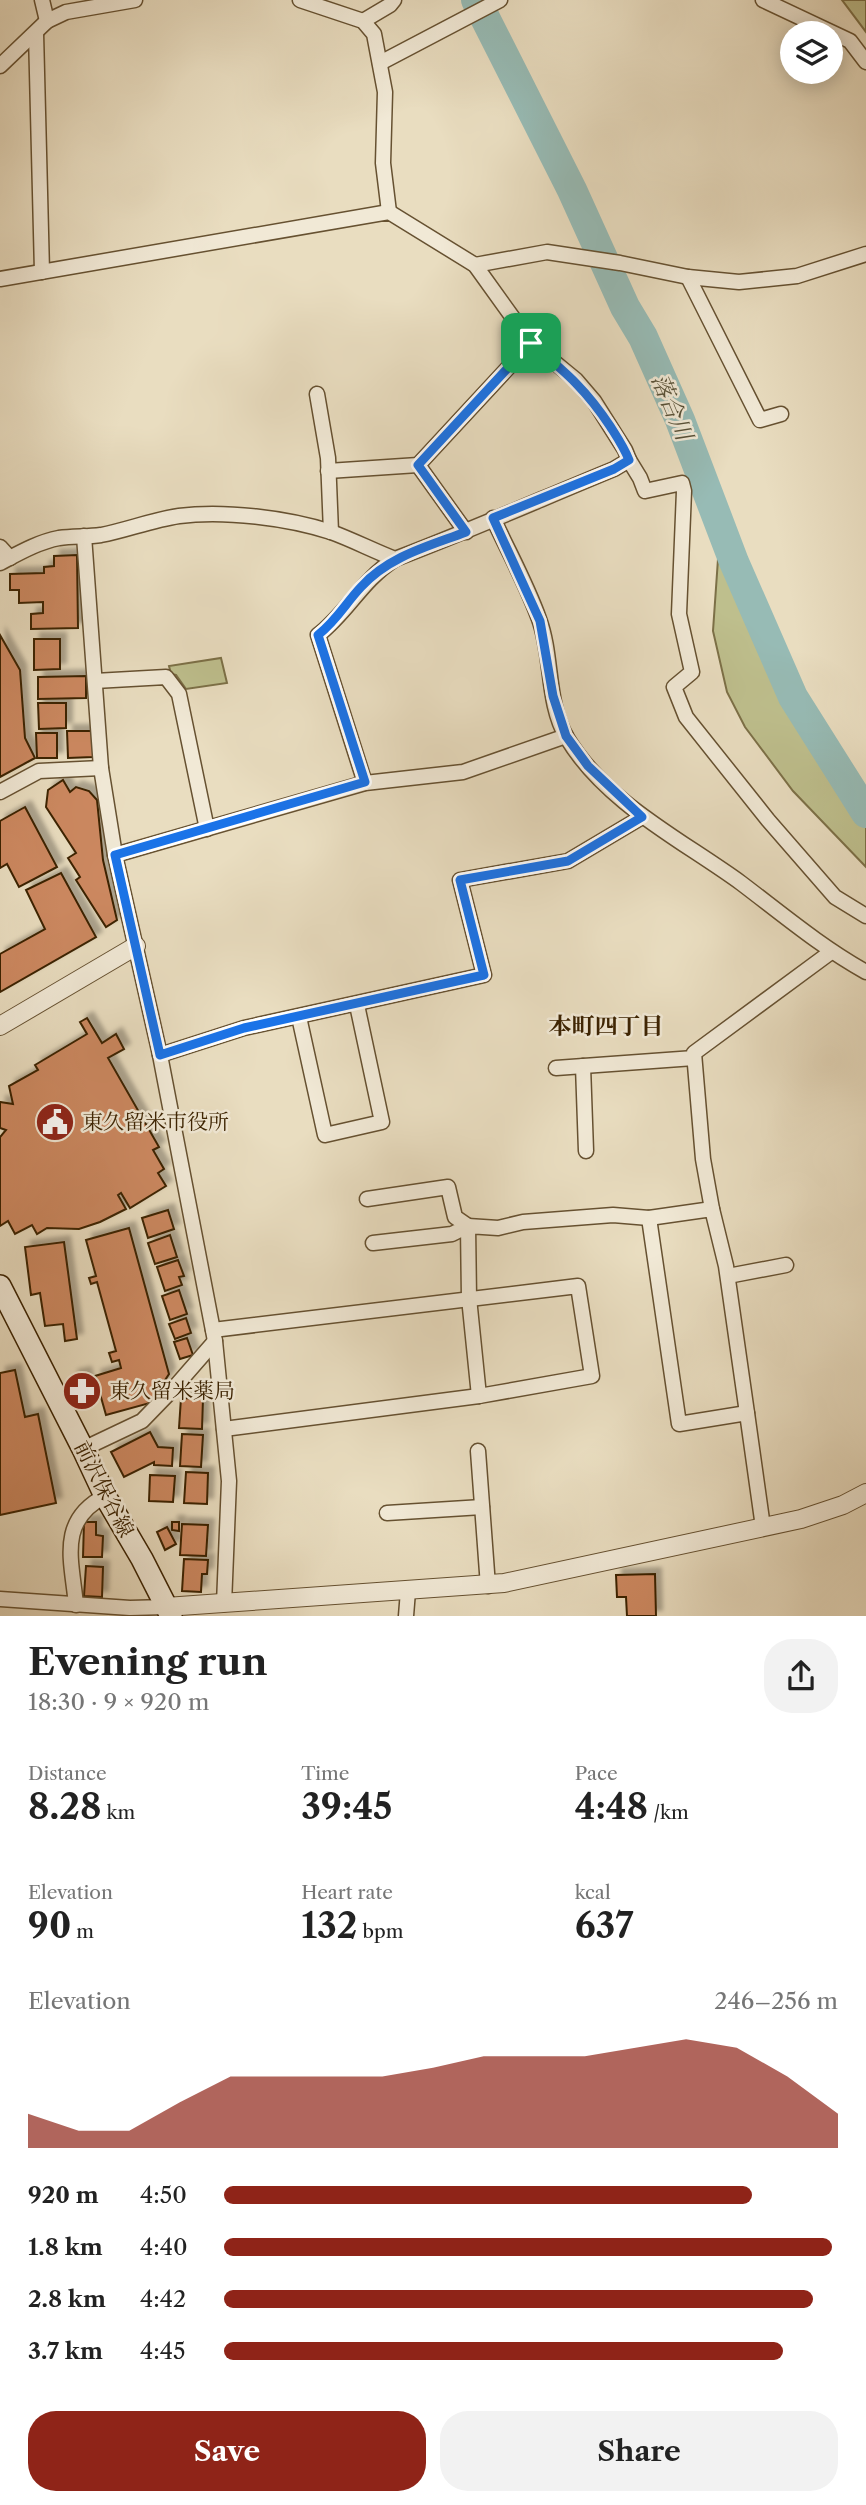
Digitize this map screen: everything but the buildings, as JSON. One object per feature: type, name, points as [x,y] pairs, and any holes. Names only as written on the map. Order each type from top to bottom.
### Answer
[{"type":"main road","name":"前沢保谷線","points":[[0,1286],[105,1496],[169,1612]]},
{"type":"street","points":[[41,0],[47,21]]},
{"type":"street","points":[[0,66],[47,21],[66,12],[135,0]]},
{"type":"street","points":[[300,0],[363,21],[374,34],[385,92],[383,163],[389,212]]},
{"type":"street","points":[[363,21],[394,0]]},
{"type":"street","points":[[380,63],[499,0]]},
{"type":"street","points":[[763,0],[850,41],[866,62]]},
{"type":"street","points":[[36,33],[42,272]]},
{"type":"street","points":[[0,279],[389,212],[475,265],[531,343],[576,380],[594,401],[625,450],[645,491],[682,484],[684,491],[679,614],[692,672],[674,687],[686,717],[768,820],[835,897],[866,916]]},
{"type":"street","points":[[475,265],[547,251],[688,277],[739,282],[797,276],[866,254]]},
{"type":"street","points":[[688,277],[760,420],[781,414]]},
{"type":"street","points":[[328,471],[418,465],[531,343]]},
{"type":"street","points":[[317,394],[328,471],[331,532]]},
{"type":"street","points":[[365,782],[318,635],[344,611],[361,587],[395,559],[466,532],[493,518],[614,469],[629,460]]},
{"type":"street","points":[[418,465],[466,532]]},
{"type":"street","points":[[3,556],[59,538],[103,534],[145,522],[180,516],[208,515],[264,518],[331,532],[395,559]]},
{"type":"street","points":[[493,518],[540,621],[553,696],[566,736],[588,766],[642,817],[738,881],[831,952],[866,972]]},
{"type":"street","points":[[84,536],[101,768],[115,855],[160,1055],[214,1335],[229,1502],[224,1604]]},
{"type":"street","points":[[95,681],[166,677],[179,694],[208,830]]},
{"type":"street","points":[[115,855],[365,782],[463,772],[566,736]]},
{"type":"street","points":[[0,792],[39,771],[101,768]]},
{"type":"street","points":[[160,1055],[244,1028],[484,975],[460,880],[568,861],[642,817]]},
{"type":"street","points":[[0,1026],[136,946]]},
{"type":"street","points":[[763,1527],[728,1276],[703,1159],[694,1053],[831,952]]},
{"type":"street","points":[[299,1017],[326,1135],[382,1122],[356,1005]]},
{"type":"street","points":[[556,1068],[694,1058]]},
{"type":"street","points":[[583,1066],[586,1151]]},
{"type":"street","points":[[368,1199],[448,1187],[455,1217],[468,1226]]},
{"type":"street","points":[[373,1243],[452,1234],[468,1226],[498,1228],[523,1222],[614,1215],[649,1218],[712,1209]]},
{"type":"street","points":[[649,1218],[679,1424],[747,1413]]},
{"type":"street","points":[[468,1226],[469,1298],[479,1396]]},
{"type":"street","points":[[728,1276],[786,1265]]},
{"type":"street","points":[[83,1448],[142,1421],[174,1388],[214,1335],[469,1298],[578,1286],[592,1376],[479,1396],[224,1429]]},
{"type":"street","points":[[478,1451],[488,1586]]},
{"type":"street","points":[[0,1600],[169,1612],[224,1604],[488,1586],[563,1573],[822,1513],[866,1493]]},
{"type":"street","points":[[76,1605],[70,1538],[91,1503],[105,1496]]},
{"type":"street","points":[[387,1513],[482,1507]]},
{"type":"street","points":[[406,1616],[408,1591]]},
{"type":"green space","points":[[842,0],[866,0],[866,32]]},
{"type":"green space","points":[[731,554],[794,697],[853,795],[866,811],[866,867],[793,791],[745,727],[727,692],[713,631],[718,559]]},
{"type":"green space","points":[[221,658],[227,683],[186,689],[176,675],[171,674],[169,666]]},
{"type":"waterway","name":"落合川","points":[[476,0],[572,190],[625,307],[643,337],[680,420],[734,562],[793,697],[866,813]]},
{"type":"place","name":"東久留米市役所","points":[[55,1122]]},
{"type":"place","name":"東久留米薬局","points":[[82,1391]]},
{"type":"district","name":"本町四丁目","points":[[606,1026]]},
{"type":"route","points":[[531,343],[576,380],[594,401],[629,460],[614,469],[493,518],[540,621],[553,696],[566,736],[588,766],[642,817],[568,861],[460,880],[484,975],[244,1028],[160,1055],[115,855],[365,782],[318,635],[332,624],[361,587],[383,567],[395,559],[466,532],[418,465],[531,343]]}]
